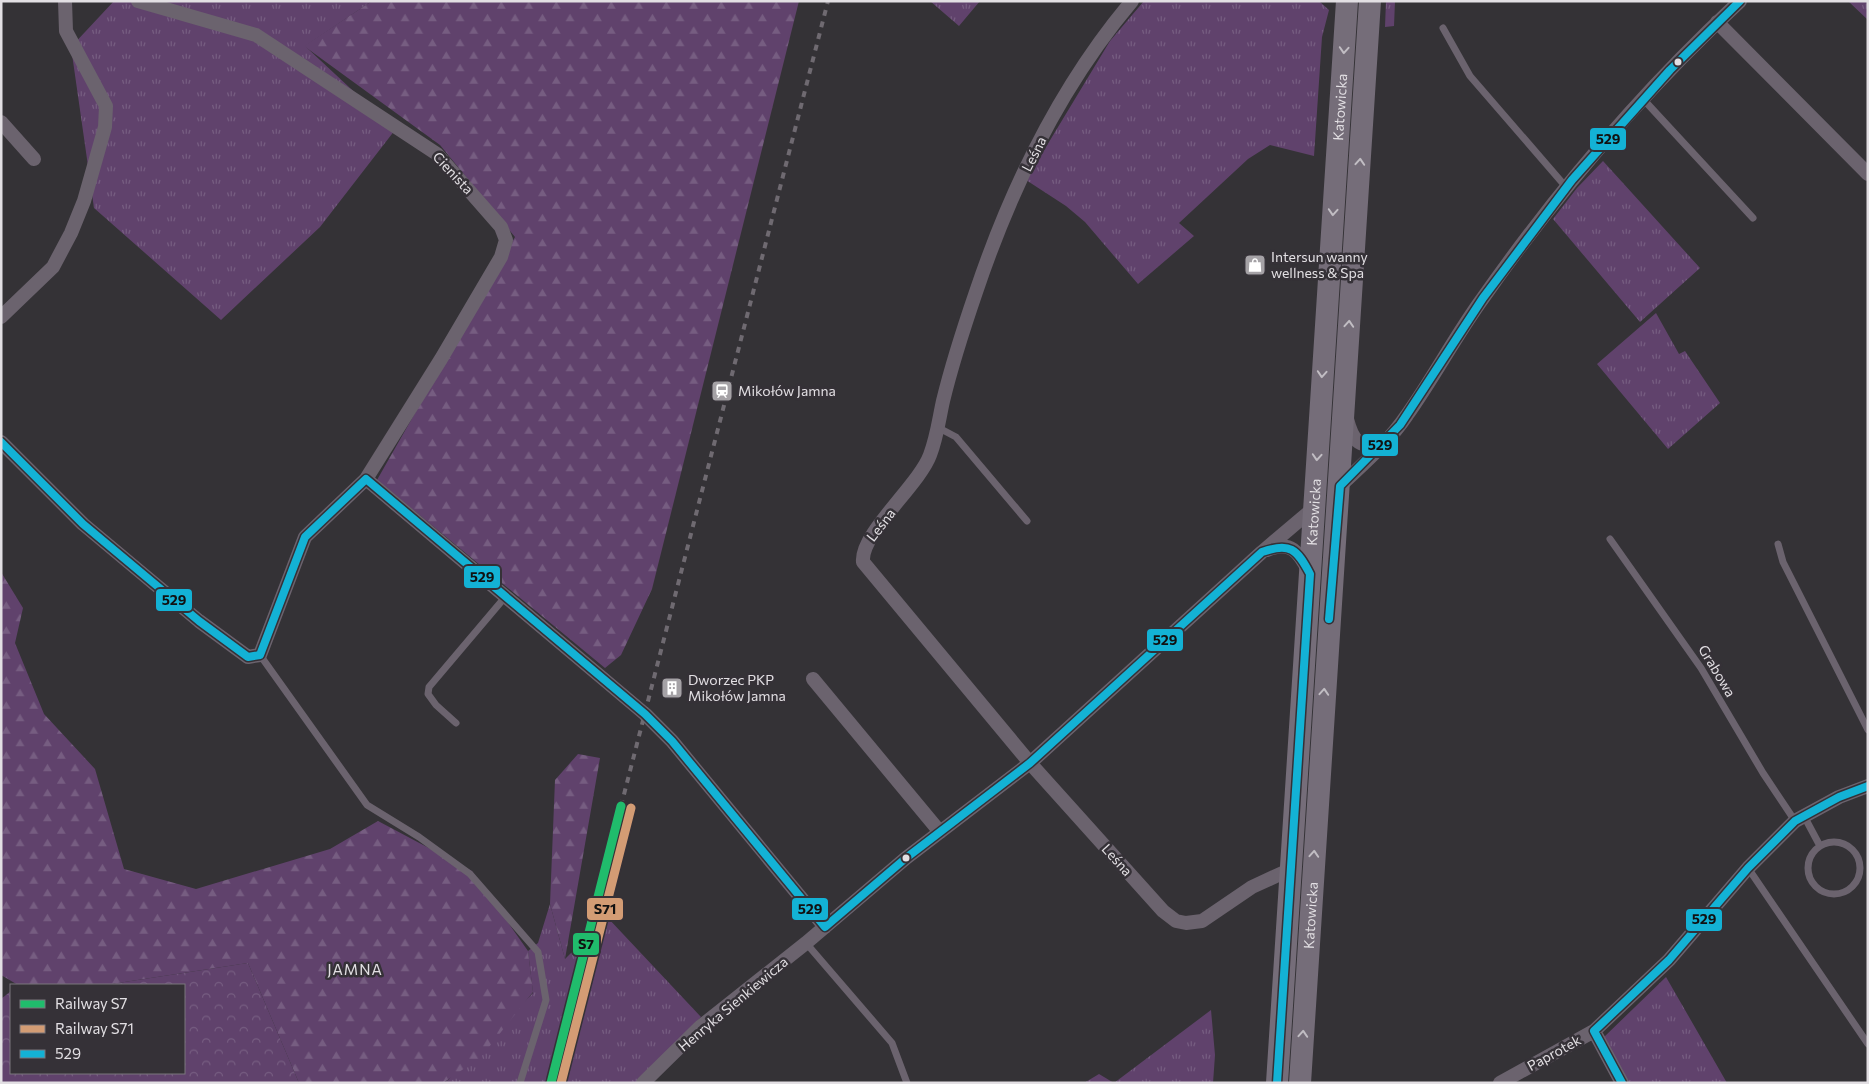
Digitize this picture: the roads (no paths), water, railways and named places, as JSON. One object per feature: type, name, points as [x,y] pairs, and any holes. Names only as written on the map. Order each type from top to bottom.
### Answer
[{"type":"main road","name":"Katowicka","points":[[1276,1083],[1347,1]]},
{"type":"main road","name":"Katowicka","points":[[1300,1083],[1370,1]]},
{"type":"street","points":[[1,317],[53,267],[71,233],[84,201],[105,127],[106,106],[66,31],[65,1]]},
{"type":"street","name":"Cienista","points":[[138,1],[256,35],[437,154],[501,227],[506,240],[501,256],[441,359],[366,480],[305,537],[260,655]]},
{"type":"street","name":"Leśna","points":[[1132,1],[1108,30],[1082,70],[1049,124],[1010,200],[974,301],[944,400],[939,428],[929,458],[891,512],[867,541],[862,555],[862,562],[1030,763],[1163,911],[1176,921],[1186,923],[1202,921],[1252,888],[1289,870]]},
{"type":"street","points":[[1340,486],[1385,443],[1406,416],[1482,298],[1566,186],[1643,100],[1717,22],[1740,1]]},
{"type":"street","points":[[1717,22],[1868,174]]},
{"type":"street","points":[[1,122],[34,159]]},
{"type":"street","points":[[1344,408],[1350,433],[1357,442],[1370,446],[1385,443]]},
{"type":"street","points":[[1,442],[83,524],[205,626],[248,657],[260,655]]},
{"type":"street","points":[[366,480],[645,714],[672,741],[824,927],[940,832],[1030,763],[1262,552],[1314,508]]},
{"type":"street","points":[[1262,552],[1276,546],[1292,548],[1298,554],[1310,574]]},
{"type":"street","points":[[813,679],[940,832]]},
{"type":"street","name":"Paprotek","points":[[1500,1083],[1594,1031],[1669,960],[1748,868],[1799,819],[1840,797],[1868,786]]},
{"type":"street","name":"Henryka Sienkiewicza","points":[[643,1083],[700,1027],[824,927]]},
{"type":"street","points":[[1594,1031],[1622,1083]]},
{"type":"lane","points":[[1443,28],[1470,76],[1566,186]]},
{"type":"lane","points":[[1643,100],[1753,218]]},
{"type":"lane","points":[[939,428],[956,437],[1027,521]]},
{"type":"lane","name":"Grabowa","points":[[1610,539],[1701,668],[1763,773],[1820,846]]},
{"type":"lane","points":[[1778,544],[1783,562],[1868,730]]},
{"type":"lane","points":[[456,723],[428,694],[430,687],[506,596]]},
{"type":"lane","points":[[260,655],[367,805],[420,837],[470,874],[538,952],[546,1000],[520,1083]]},
{"type":"lane","points":[[1829,842],[1839,842],[1848,846],[1855,853],[1860,862],[1860,872],[1857,881],[1850,888],[1832,894],[1823,891],[1814,884],[1809,875],[1808,864],[1812,854],[1820,846],[1829,842]]},
{"type":"lane","points":[[1748,868],[1868,1044]]},
{"type":"lane","points":[[806,943],[892,1043],[907,1083]]},
{"type":"railway","points":[[621,806],[828,1]]},
{"type":"rail line","name":"S7","points":[[551,1083],[621,806]]},
{"type":"rail line","name":"S71","points":[[561,1083],[631,808]]},
{"type":"place","name":"Intersun wanny wellness & Spa","points":[[1255,265]]},
{"type":"place","name":"Mikołów Jamna","points":[[722,391]]},
{"type":"place","name":"Dworzec PKP Mikołów Jamna","points":[[672,688]]},
{"type":"district","name":"JAMNA","points":[[355,970]]}]
